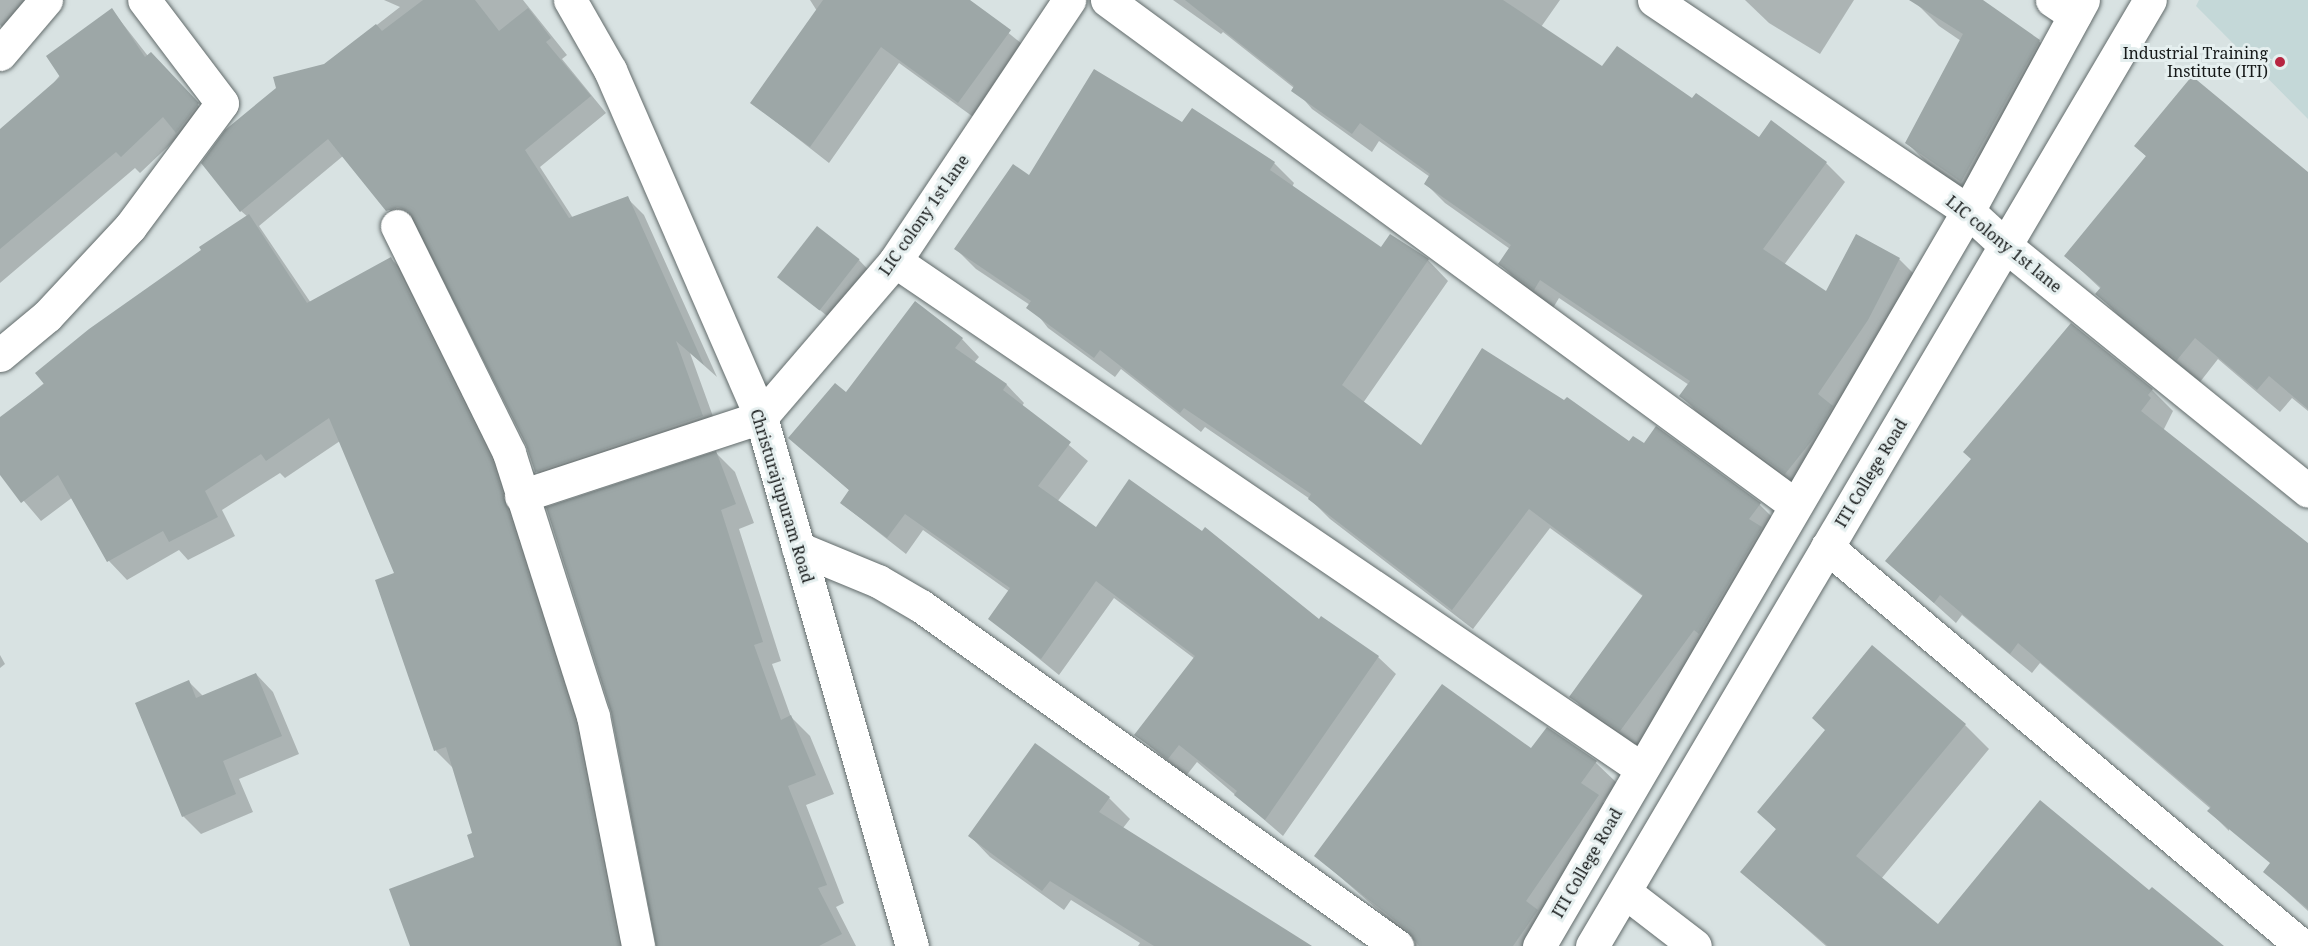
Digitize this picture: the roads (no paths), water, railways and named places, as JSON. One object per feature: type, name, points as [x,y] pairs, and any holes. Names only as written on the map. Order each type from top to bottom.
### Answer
[{"type":"street","points":[[0,54],[46,0]]},
{"type":"street","points":[[0,355],[47,316],[130,227],[222,103],[144,0]]},
{"type":"street","name":"Christurajupuram Road","points":[[570,0],[610,70],[761,417],[912,946]]},
{"type":"street","name":"LIC colony 1st lane","points":[[761,417],[895,261],[1069,0]]},
{"type":"street","points":[[1107,0],[1795,505]]},
{"type":"street","name":"LIC colony 1st lane","points":[[1654,0],[1968,211],[2007,247],[2308,491]]},
{"type":"street","name":"ITI College Road","points":[[1592,946],[2007,247],[2150,0]]},
{"type":"street","name":"ITI College Road","points":[[1539,946],[1968,211],[2069,5]]},
{"type":"street","points":[[397,226],[509,453],[593,716],[638,946]]},
{"type":"street","points":[[895,261],[1642,769]]},
{"type":"street","points":[[521,496],[761,417]]},
{"type":"street","points":[[1827,547],[2302,946]]},
{"type":"street","points":[[798,548],[878,581],[921,606],[1397,946]]},
{"type":"street","points":[[1624,892],[1695,946]]},
{"type":"place","name":"Industrial Training Institute (ITI)","points":[[2280,62]]}]
